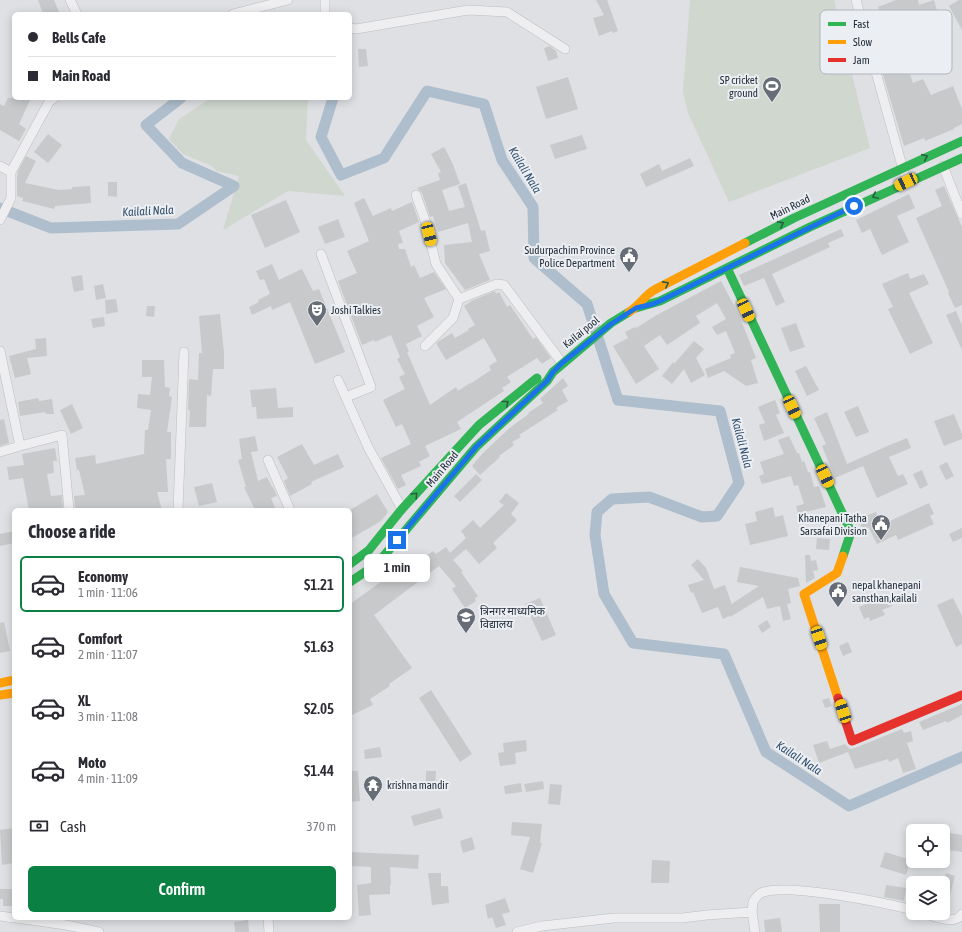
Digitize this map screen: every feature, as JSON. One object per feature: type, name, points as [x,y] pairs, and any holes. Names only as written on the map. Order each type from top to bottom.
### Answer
[{"type":"main road","name":"Main Road","points":[[636,308],[646,295],[794,218],[902,167],[962,141]]},
{"type":"main road","name":"Main Road","points":[[611,324],[636,308],[656,302],[906,182],[962,158]]},
{"type":"main road","points":[[727,268],[851,532],[837,573],[804,594],[852,741],[962,695]]},
{"type":"main road","name":"Kailai pool","points":[[565,361],[611,324]]},
{"type":"main road","name":"Main Road","points":[[352,581],[377,564],[476,447],[547,381],[553,372],[565,361]]},
{"type":"main road","name":"Main Road","points":[[352,563],[369,550],[402,509],[479,425],[542,374],[553,372]]},
{"type":"main road","points":[[0,683],[12,680]]},
{"type":"main road","points":[[0,695],[12,693]]},
{"type":"street","points":[[70,0],[76,12]]},
{"type":"street","points":[[241,12],[288,0]]},
{"type":"street","points":[[325,0],[325,12]]},
{"type":"street","points":[[856,0],[859,10]]},
{"type":"street","points":[[352,28],[356,29],[468,10],[507,12],[565,49]]},
{"type":"street","points":[[876,74],[906,182]]},
{"type":"street","points":[[0,220],[11,198],[11,172],[52,100]]},
{"type":"street","points":[[0,166],[11,172]]},
{"type":"street","points":[[943,166],[962,214]]},
{"type":"street","points":[[416,195],[425,220],[436,264],[459,299]]},
{"type":"street","points":[[321,254],[371,387],[346,397]]},
{"type":"street","points":[[459,299],[497,284],[504,285],[565,361]]},
{"type":"street","points":[[425,346],[453,318],[459,299]]},
{"type":"street","points":[[0,351],[3,377],[20,446]]},
{"type":"street","points":[[178,508],[184,352]]},
{"type":"street","points":[[338,380],[368,447],[402,509]]},
{"type":"street","points":[[0,452],[62,435],[69,508]]},
{"type":"street","points":[[268,460],[289,508]]},
{"type":"street","points":[[755,932],[752,912],[753,902],[761,893],[769,891],[798,890],[887,903],[906,908]]},
{"type":"street","points":[[517,932],[542,926],[614,918],[682,918],[752,912]]},
{"type":"street","points":[[950,919],[954,920],[962,914]]},
{"type":"street","points":[[0,916],[12,918]]},
{"type":"street","points":[[31,920],[99,932]]},
{"type":"street","points":[[268,920],[269,932]]},
{"type":"shaded area","name":"SP cricket ground","points":[[690,0],[834,0],[836,10],[820,10],[820,74],[852,74],[870,148],[729,202],[688,113],[683,92]]},
{"type":"shaded area","points":[[208,100],[308,100],[306,140],[345,196],[288,191],[223,230],[239,176],[216,171],[212,166],[183,154],[169,139],[179,119]]},
{"type":"building","points":[[38,0],[54,0],[59,12],[42,12]]},
{"type":"building","points":[[596,0],[607,0],[618,31],[613,33],[612,31],[599,36],[593,18],[604,15]]},
{"type":"building","points":[[896,0],[918,0],[919,5],[934,0],[937,10],[879,10],[878,7]]},
{"type":"building","points":[[959,0],[962,0],[962,30],[952,10],[949,6]]},
{"type":"building","points":[[550,46],[556,51],[558,58],[548,61],[544,48]]},
{"type":"building","points":[[358,49],[366,49],[368,66],[359,67]]},
{"type":"building","points":[[883,74],[910,74],[913,83],[923,79],[931,95],[953,86],[962,109],[962,124],[954,129],[925,141],[924,138],[904,146]]},
{"type":"building","points":[[568,77],[578,109],[546,119],[536,87]]},
{"type":"building","points":[[8,98],[12,98],[12,100],[30,100],[19,124],[26,129],[19,141],[0,130],[0,104],[4,106]]},
{"type":"building","points":[[48,134],[62,145],[48,163],[34,152]]},
{"type":"building","points":[[582,135],[587,149],[555,159],[550,145]]},
{"type":"building","points":[[444,147],[452,162],[460,184],[442,190],[449,211],[465,207],[458,186],[466,183],[481,231],[485,230],[490,251],[479,254],[490,280],[465,290],[445,263],[444,245],[472,242],[468,223],[438,232],[433,216],[430,217],[422,193],[417,188],[440,180],[438,173],[441,172],[431,154]]},
{"type":"building","points":[[26,156],[36,161],[25,183],[59,190],[72,189],[72,187],[90,186],[91,203],[55,206],[54,209],[22,201],[23,198],[17,196],[17,178],[18,171]]},
{"type":"building","points":[[690,158],[694,166],[646,187],[640,174],[659,164],[662,171]]},
{"type":"building","points":[[108,182],[117,182],[117,197],[108,196]]},
{"type":"building","points":[[944,186],[962,227],[962,305],[955,308],[916,218],[942,206],[935,190]]},
{"type":"building","points":[[909,194],[915,208],[897,216],[909,242],[882,255],[870,229],[862,233],[856,220]]},
{"type":"building","points":[[364,198],[373,216],[391,208],[392,211],[412,202],[419,222],[399,231],[403,243],[398,244],[399,249],[405,249],[411,267],[414,265],[420,278],[434,272],[446,289],[424,298],[434,317],[417,326],[422,336],[406,344],[409,352],[407,352],[430,405],[456,387],[458,391],[470,384],[491,370],[489,366],[497,361],[484,338],[446,360],[436,343],[452,333],[455,338],[475,325],[464,306],[473,300],[495,291],[496,294],[499,292],[507,307],[510,305],[533,339],[536,337],[551,358],[542,364],[537,358],[507,377],[511,382],[502,388],[504,391],[457,422],[461,429],[425,446],[430,456],[419,462],[421,466],[401,475],[406,485],[398,489],[381,458],[411,444],[402,424],[396,427],[383,400],[405,389],[399,377],[405,374],[397,359],[400,357],[391,335],[375,342],[374,340],[362,345],[338,281],[357,273],[347,251],[369,241],[354,203]]},
{"type":"building","points":[[286,200],[300,232],[265,248],[251,215]]},
{"type":"building","points":[[338,219],[345,237],[325,244],[318,227]]},
{"type":"building","points":[[841,229],[844,236],[828,243],[830,247],[772,274],[785,302],[776,306],[764,278],[744,286],[739,275]]},
{"type":"building","points":[[272,264],[279,280],[302,269],[313,291],[319,289],[345,352],[315,364],[290,302],[272,310],[271,306],[252,315],[249,307],[259,302],[258,300],[270,294],[264,279],[260,280],[256,271]]},
{"type":"building","points":[[908,273],[910,279],[924,274],[929,284],[909,293],[933,343],[910,354],[888,309],[893,307],[882,284]]},
{"type":"building","points":[[82,275],[84,290],[74,292],[71,277]]},
{"type":"building","points":[[721,281],[739,315],[756,358],[751,360],[758,383],[746,386],[724,371],[708,378],[705,369],[731,358],[730,355],[735,353],[726,331],[717,335],[712,327],[726,319],[717,303],[696,316],[700,323],[667,345],[660,335],[644,346],[659,369],[636,384],[613,346],[628,338],[625,332],[635,327],[636,328],[655,316]]},
{"type":"building","points":[[103,284],[106,298],[96,300],[94,286]]},
{"type":"building","points":[[116,299],[118,312],[106,314],[105,300]]},
{"type":"building","points":[[147,306],[155,306],[154,317],[146,316]]},
{"type":"building","points":[[956,311],[962,325],[962,350],[946,315]]},
{"type":"building","points":[[220,314],[224,369],[213,369],[211,396],[207,395],[206,427],[189,427],[189,379],[198,380],[199,353],[202,353],[199,316]]},
{"type":"building","points":[[104,317],[105,326],[93,328],[91,319]]},
{"type":"building","points":[[796,323],[805,347],[790,352],[781,328]]},
{"type":"building","points":[[46,338],[47,356],[27,358],[31,374],[15,378],[9,356],[36,349],[35,339]]},
{"type":"building","points":[[694,341],[704,349],[696,358],[705,375],[691,383],[684,369],[672,384],[662,376],[673,362],[674,364]]},
{"type":"building","points":[[142,360],[164,360],[165,387],[170,388],[169,396],[172,397],[167,432],[171,432],[171,459],[166,459],[168,492],[157,492],[161,508],[75,508],[74,496],[85,495],[79,470],[77,470],[75,458],[95,455],[96,464],[144,454],[145,430],[148,430],[151,410],[137,408],[138,394],[150,395],[152,377],[142,377]]},
{"type":"building","points":[[806,366],[819,390],[807,396],[795,371]]},
{"type":"building","points":[[563,378],[568,386],[562,390],[568,401],[556,408],[558,410],[519,435],[521,437],[512,442],[514,445],[499,456],[500,457],[480,475],[472,466],[483,453],[512,426],[543,403],[540,399]]},
{"type":"building","points":[[276,388],[278,408],[293,407],[293,417],[257,419],[256,407],[252,407],[250,390]]},
{"type":"building","points":[[38,398],[39,401],[52,399],[54,414],[46,414],[45,412],[20,416],[18,402]]},
{"type":"building","points":[[775,400],[780,413],[776,415],[784,433],[764,441],[759,425],[765,423],[758,407]]},
{"type":"building","points":[[72,404],[83,428],[71,434],[60,410]]},
{"type":"building","points":[[858,406],[869,432],[856,437],[844,412]]},
{"type":"building","points":[[827,412],[847,464],[907,438],[911,448],[889,457],[898,476],[903,474],[908,484],[877,498],[863,466],[835,478],[822,446],[826,444],[814,418]]},
{"type":"building","points":[[954,414],[962,434],[962,439],[944,446],[934,421]]},
{"type":"building","points":[[4,419],[9,443],[0,446],[0,420]]},
{"type":"building","points":[[255,436],[258,451],[251,452],[258,481],[267,477],[277,496],[271,498],[275,508],[254,508],[244,487],[246,487],[238,460],[242,459],[239,439]]},
{"type":"building","points":[[789,436],[797,453],[799,453],[802,462],[804,461],[808,472],[810,472],[814,487],[819,486],[826,507],[798,514],[796,506],[804,504],[798,485],[794,486],[791,476],[762,484],[759,476],[764,474],[760,462],[784,454],[778,440]]},
{"type":"building","points":[[302,444],[314,465],[338,454],[344,467],[311,482],[312,484],[290,496],[284,481],[288,478],[277,457]]},
{"type":"building","points":[[55,448],[57,461],[53,461],[54,473],[47,474],[51,496],[62,495],[63,508],[29,508],[23,478],[9,480],[7,467],[24,465],[22,454]]},
{"type":"building","points":[[947,462],[954,476],[946,480],[939,466]]},
{"type":"building","points":[[922,470],[928,485],[920,489],[913,474]]},
{"type":"building","points":[[476,474],[482,480],[460,502],[454,496]]},
{"type":"building","points":[[212,483],[217,502],[199,506],[194,487]]},
{"type":"building","points":[[506,493],[519,503],[511,514],[517,520],[493,543],[497,548],[479,564],[466,549],[453,560],[463,571],[461,572],[478,596],[475,598],[476,601],[465,608],[452,589],[456,586],[439,566],[374,615],[412,668],[389,684],[390,686],[370,699],[373,705],[352,715],[352,603],[388,577],[392,581],[433,551],[436,554],[446,547],[450,553],[466,538],[461,531],[473,520],[480,528],[504,505],[499,502]]},
{"type":"building","points":[[377,494],[388,512],[381,521],[352,538],[352,509]]},
{"type":"building","points":[[929,503],[934,514],[930,516],[934,524],[898,540],[896,535],[877,544],[869,528],[863,530],[858,519],[876,512],[881,525]]},
{"type":"building","points":[[773,507],[775,517],[783,515],[788,536],[750,545],[745,524],[757,521],[755,512]]},
{"type":"building","points":[[962,528],[962,538],[953,542],[949,534]]},
{"type":"building","points":[[12,531],[12,543],[0,546],[0,534]]},
{"type":"building","points":[[817,538],[830,539],[829,550],[816,549]]},
{"type":"building","points":[[805,555],[810,555],[811,561],[816,560],[818,570],[813,571],[815,578],[806,583]]},
{"type":"building","points":[[698,559],[706,568],[714,589],[725,585],[732,605],[759,586],[737,582],[740,567],[798,578],[800,586],[788,589],[791,603],[787,604],[791,619],[783,621],[780,606],[767,609],[763,597],[730,617],[723,619],[718,607],[702,613],[693,592],[691,593],[688,585],[704,580],[691,565]]},
{"type":"building","points":[[887,595],[892,606],[882,610],[885,615],[870,621],[869,617],[864,619],[859,607]]},
{"type":"building","points":[[540,598],[556,635],[542,641],[525,604]]},
{"type":"building","points":[[953,598],[962,616],[962,644],[956,647],[937,605]]},
{"type":"building","points":[[767,620],[771,627],[762,633],[758,626]]},
{"type":"building","points":[[4,622],[10,651],[0,653],[0,623]]},
{"type":"building","points":[[848,642],[852,652],[843,656],[839,646]]},
{"type":"building","points":[[431,690],[472,754],[460,762],[419,698]]},
{"type":"building","points":[[829,698],[832,706],[825,708],[822,700]]},
{"type":"building","points":[[962,704],[962,715],[947,723],[946,721],[923,730],[919,722]]},
{"type":"building","points":[[902,729],[904,733],[911,731],[913,741],[907,743],[916,769],[903,773],[898,758],[889,762],[888,759],[855,769],[848,752],[819,763],[813,745],[827,741],[830,749],[845,744],[850,749]]},
{"type":"building","points":[[526,740],[527,751],[515,753],[516,764],[500,766],[498,753],[504,752],[503,743]]},
{"type":"building","points":[[380,747],[382,757],[365,759],[364,750]]},
{"type":"building","points":[[352,771],[358,771],[360,801],[352,802]]},
{"type":"building","points":[[426,771],[436,771],[435,786],[426,786]]},
{"type":"building","points":[[543,781],[544,789],[526,792],[524,784]]},
{"type":"building","points":[[521,783],[522,792],[505,794],[504,786]]},
{"type":"building","points":[[550,784],[562,785],[560,805],[548,804]]},
{"type":"building","points":[[440,808],[443,818],[414,826],[411,816]]},
{"type":"building","points":[[512,822],[542,824],[540,843],[542,843],[533,873],[520,869],[530,837],[511,835]]},
{"type":"building","points":[[12,828],[12,863],[2,865],[0,830]]},
{"type":"building","points":[[950,833],[962,835],[962,852],[950,850]]},
{"type":"building","points":[[472,837],[475,849],[463,853],[460,841]]},
{"type":"building","points":[[352,852],[419,855],[418,869],[390,867],[390,894],[369,895],[371,915],[359,916],[357,885],[371,883],[371,867],[352,866]]},
{"type":"building","points":[[885,852],[906,858],[906,868],[908,868],[906,875],[880,867]]},
{"type":"building","points":[[652,860],[670,861],[669,883],[651,883]]},
{"type":"building","points":[[428,873],[441,873],[441,886],[448,886],[449,903],[432,905]]},
{"type":"building","points":[[946,873],[955,876],[950,895],[950,876],[945,876]]},
{"type":"building","points":[[886,885],[906,888],[904,901],[884,897]]},
{"type":"building","points":[[0,889],[12,889],[12,906],[3,906],[3,899],[0,899]]},
{"type":"building","points":[[505,898],[510,912],[502,914],[506,925],[496,928],[492,917],[488,919],[485,905]]},
{"type":"building","points":[[819,904],[840,904],[840,932],[820,932]]},
{"type":"building","points":[[780,918],[782,932],[765,932],[764,920]]},
{"type":"building","points":[[248,920],[249,932],[235,932],[234,922]]},
{"type":"waterway","name":"Kailali Nala","points":[[332,100],[321,137],[341,175],[384,158],[427,91],[484,104],[502,160],[533,207],[534,258],[587,304],[618,400],[720,411],[739,483],[717,516],[702,517],[649,497],[612,499],[597,512],[595,535],[604,594],[633,643],[724,654],[766,752],[849,806],[962,757]]},
{"type":"waterway","name":"Kailali Nala","points":[[0,208],[51,228],[178,224],[234,186],[182,163],[146,125],[178,100]]},
{"type":"traffic: fast","points":[[745,243],[794,218],[962,141]]},
{"type":"traffic: fast","points":[[636,308],[660,301],[810,227],[962,158]]},
{"type":"traffic: fast","points":[[727,268],[851,532],[843,556]]},
{"type":"traffic: fast","points":[[352,581],[377,564],[476,447],[547,381],[553,372],[611,323],[629,312]]},
{"type":"traffic: fast","points":[[352,563],[369,550],[402,509],[479,425],[537,378]]},
{"type":"traffic: slow","points":[[629,312],[654,290],[745,243]]},
{"type":"traffic: slow","points":[[838,698],[804,594],[837,573],[843,556]]},
{"type":"traffic: slow","points":[[0,683],[12,680]]},
{"type":"traffic: slow","points":[[0,695],[12,693]]},
{"type":"traffic: jam","points":[[838,698],[852,741],[962,695]]},
{"type":"place","name":"SP cricket ground","points":[[772,103]]},
{"type":"place","name":"Sudurpachim Province Police Department","points":[[629,273]]},
{"type":"place","name":"Joshi Talkies","points":[[317,327]]},
{"type":"place","name":"Khanepani Tatha Sarsafai Division","points":[[881,541]]},
{"type":"place","name":"nepal khanepani sansthan,kailali","points":[[838,608]]},
{"type":"place","name":"त्रिनगर माध्यमिक विद्यालय","points":[[466,634]]},
{"type":"place","name":"krishna mandir","points":[[373,802]]},
{"type":"route","points":[[397,540],[476,447],[547,381],[562,363],[611,324],[636,308],[660,301],[854,206]]}]
